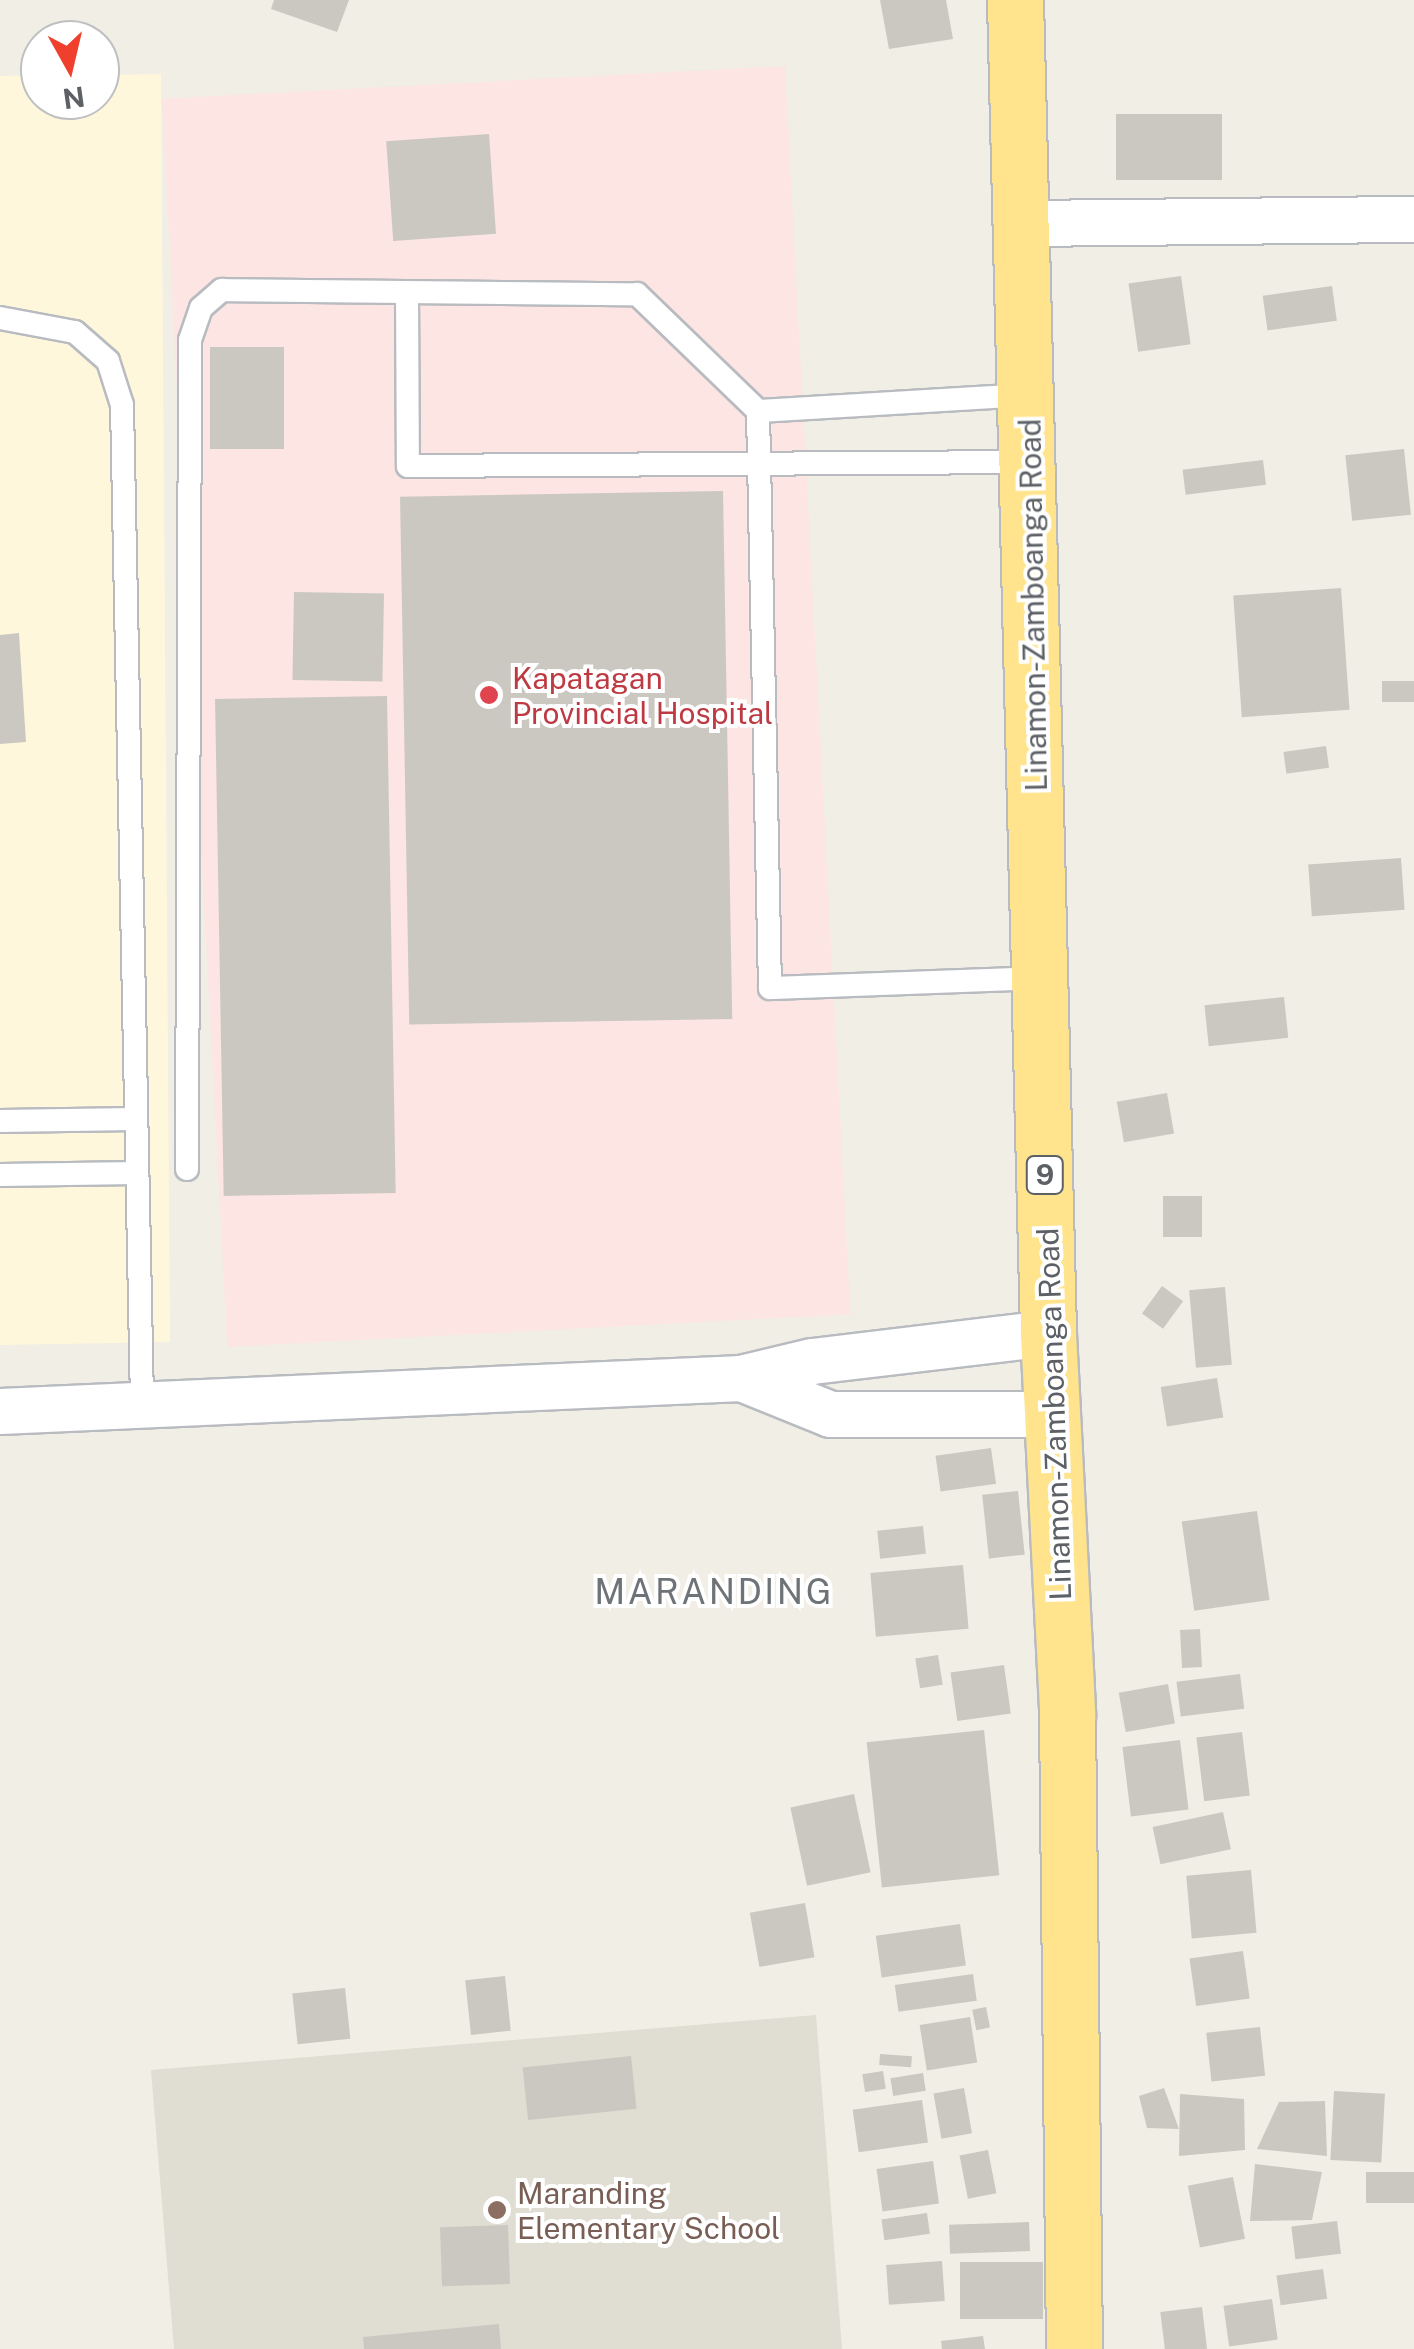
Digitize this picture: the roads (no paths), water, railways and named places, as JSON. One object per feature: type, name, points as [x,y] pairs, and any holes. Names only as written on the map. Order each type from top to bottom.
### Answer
[{"type":"highway","name":"Linamon-Zamboanga Road","points":[[1015,0],[1031,462],[1048,1333],[1067,1714],[1074,2349]]},
{"type":"street","points":[[1023,223],[1414,219]]},
{"type":"street","points":[[0,1411],[740,1378],[812,1360],[1048,1333]]},
{"type":"street","points":[[740,1378],[830,1414],[1052,1414]]},
{"type":"lane","points":[[187,1169],[190,340],[201,308],[222,290],[636,294],[758,411],[770,988],[1042,978]]},
{"type":"lane","points":[[407,292],[408,466],[1031,462]]},
{"type":"lane","points":[[0,318],[75,332],[108,361],[122,406],[142,1405]]},
{"type":"lane","points":[[758,411],[1028,394]]},
{"type":"lane","points":[[0,1121],[135,1119]]},
{"type":"lane","points":[[0,1175],[137,1173]]},
{"type":"place","name":"Kapatagan Provincial Hospital","points":[[489,695]]},
{"type":"place","name":"Maranding Elementary School","points":[[497,2210]]},
{"type":"district","name":"MARANDING","points":[[714,1592]]}]
